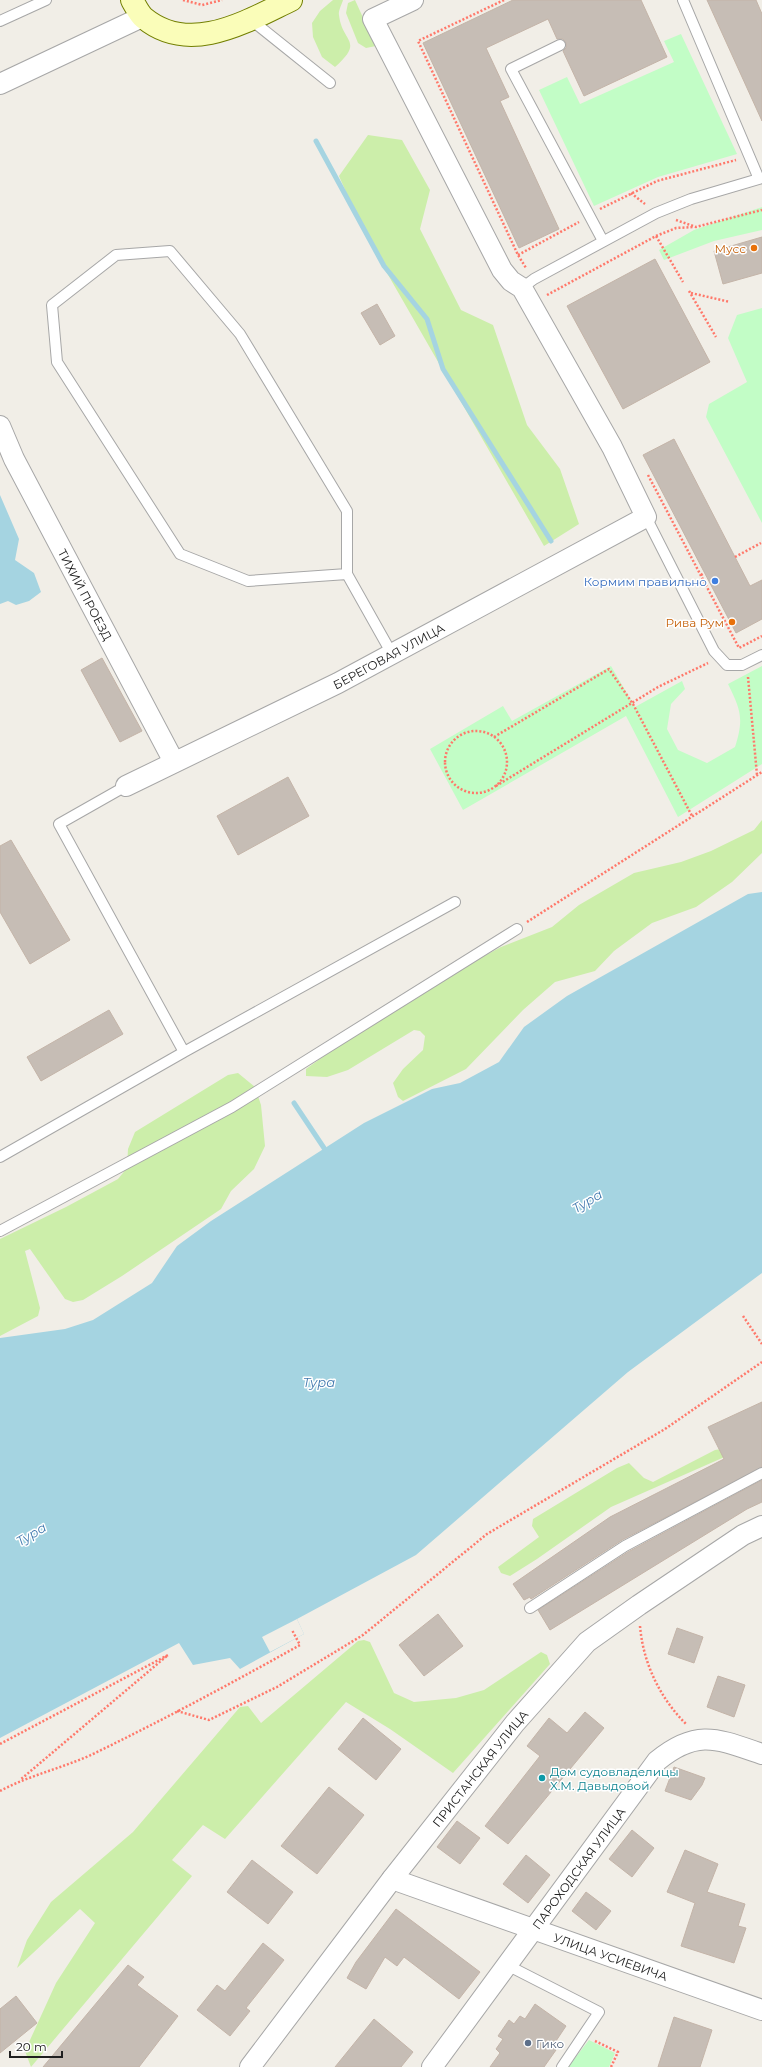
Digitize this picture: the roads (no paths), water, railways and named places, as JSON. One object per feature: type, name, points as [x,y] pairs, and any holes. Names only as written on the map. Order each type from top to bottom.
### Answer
[{"type":"street","points":[[0,84],[137,9],[162,29],[182,35],[225,30],[291,0]]},
{"type":"street","points":[[413,0],[373,19],[502,270],[511,281],[528,284],[612,447],[646,517]]},
{"type":"street","name":"ТИХИЙ ПРОЕЗД","points":[[0,426],[14,459],[174,762]]},
{"type":"street","name":"БЕРЕГОВАЯ УЛИЦА","points":[[126,786],[338,683],[646,517]]},
{"type":"street","name":"ПРИСТАНСКАЯ УЛИЦА","points":[[250,2067],[392,1879],[516,1723],[587,1642],[639,1604],[743,1535],[762,1526]]},
{"type":"street","name":"ПАРОХОДСКАЯ УЛИЦА","points":[[432,2067],[657,1761],[672,1748],[690,1741],[704,1738],[715,1739],[762,1754]]},
{"type":"street","name":"УЛИЦА УСИЕВИЧА","points":[[392,1879],[762,2010]]},
{"type":"lane","points":[[0,21],[46,0]]},
{"type":"lane","points":[[528,284],[603,241],[656,213],[691,199],[760,178],[749,157],[683,0]]},
{"type":"lane","points":[[250,19],[330,83]]},
{"type":"lane","points":[[560,45],[511,69],[603,241]]},
{"type":"lane","points":[[348,574],[248,581],[180,554],[57,362],[52,306],[116,255],[170,251],[240,334],[347,510],[348,574],[392,654]]},
{"type":"lane","points":[[646,517],[714,651],[727,665],[742,665],[762,655]]},
{"type":"lane","points":[[126,786],[58,824],[184,1052]]},
{"type":"lane","points":[[0,1157],[184,1052],[455,902]]},
{"type":"lane","points":[[0,1231],[232,1107],[517,929]]},
{"type":"lane","points":[[530,1608],[625,1546],[762,1473]]},
{"type":"lane","points":[[507,1965],[599,2012],[562,2067]]},
{"type":"water","points":[[0,495],[19,539],[15,560],[34,573],[41,592],[29,601],[16,605],[8,601],[0,604]]},
{"type":"water","name":"Тура","points":[[762,892],[762,1273],[628,1372],[416,1555],[297,1619],[304,1634],[240,1669],[230,1658],[193,1665],[179,1643],[0,1738],[0,1338],[65,1329],[93,1320],[152,1283],[177,1246],[211,1221],[364,1123],[432,1089],[460,1083],[499,1062],[524,1027],[567,996],[748,894]]},
{"type":"waterway","points":[[316,141],[384,266],[427,319],[443,369],[551,541]]},
{"type":"waterway","points":[[294,1103],[324,1148]]},
{"type":"place","name":"Мусс","points":[[754,248]]},
{"type":"place","name":"Кормим правильно","points":[[715,581]]},
{"type":"place","name":"Рива Рум","points":[[732,622]]},
{"type":"place","name":"Дом судовладелицы Х.М. Давыдовой","points":[[542,1778]]},
{"type":"place","name":"Гико","points":[[528,2043]]}]
